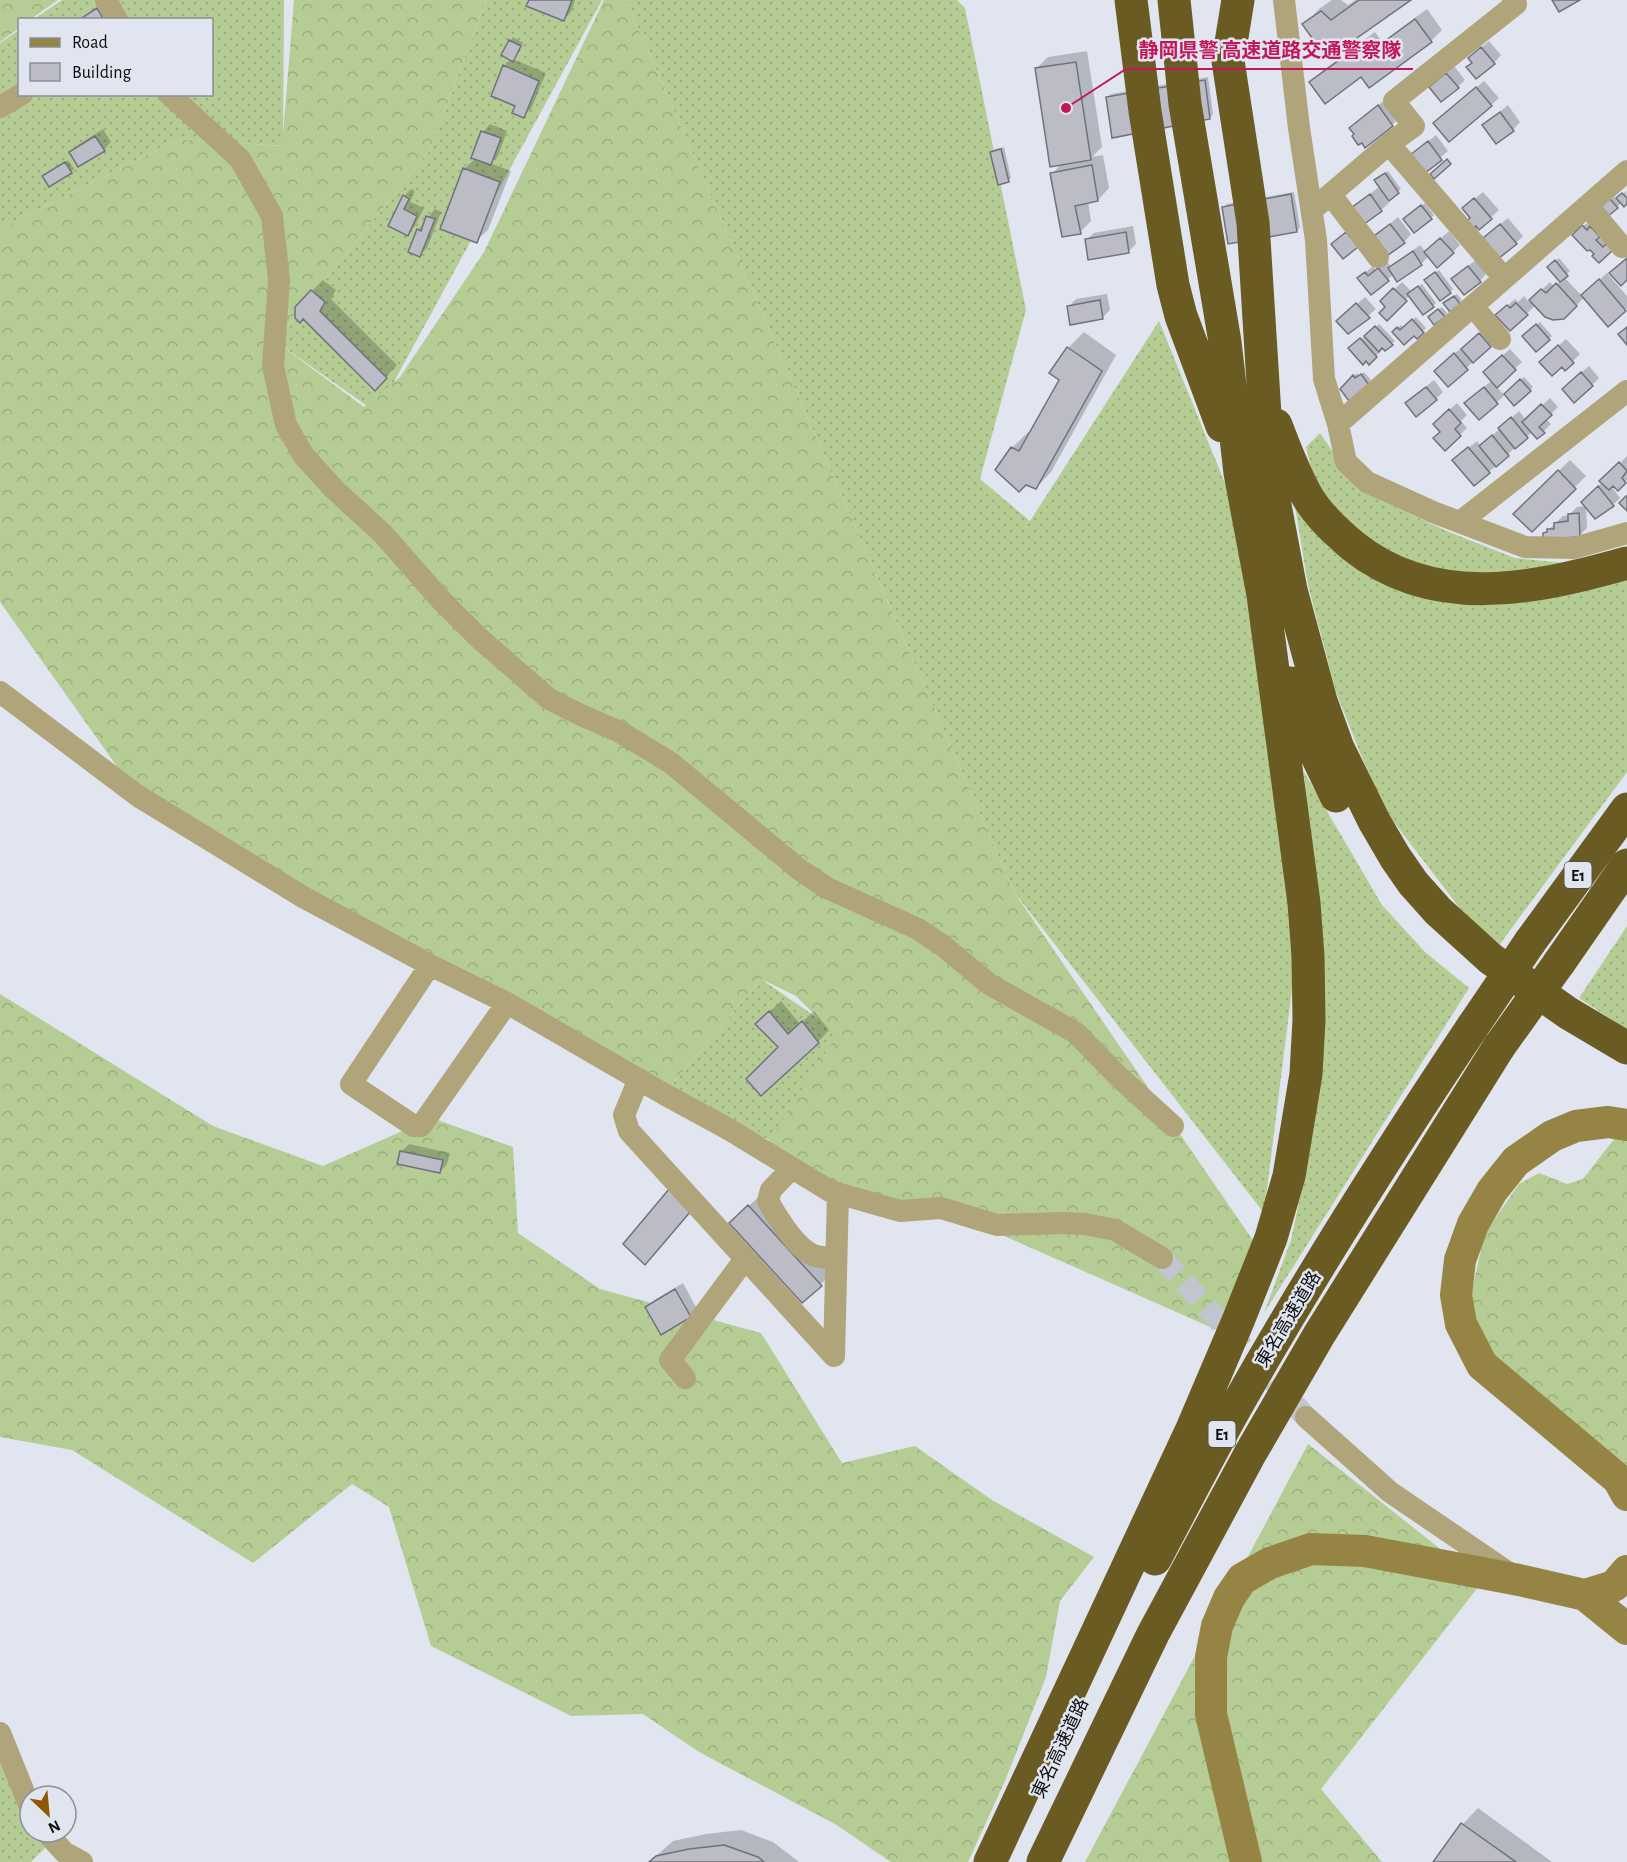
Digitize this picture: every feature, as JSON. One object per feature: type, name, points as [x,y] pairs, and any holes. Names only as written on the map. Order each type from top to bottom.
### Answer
[{"type":"highway","points":[[1131,0],[1145,111],[1173,285],[1181,316],[1240,472]]},
{"type":"highway","points":[[990,1862],[1197,1418],[1271,1238],[1289,1176],[1306,1074],[1309,1020],[1304,903],[1263,595],[1240,472],[1225,342],[1185,104],[1174,0]]},
{"type":"highway","points":[[1215,0],[1228,61],[1253,223],[1271,484],[1291,590],[1321,701],[1338,748],[1374,821],[1413,882],[1458,931],[1491,959],[1568,1012],[1627,1047]]},
{"type":"highway","points":[[1228,61],[1238,0]]},
{"type":"highway","points":[[1265,395],[1295,473],[1307,497],[1324,520],[1369,558],[1412,579],[1459,589],[1487,590],[1561,580],[1627,563]]},
{"type":"highway","points":[[1263,595],[1306,733],[1353,830],[1415,918],[1485,982],[1603,1058],[1627,1068]]},
{"type":"highway","name":"東名高速道路","points":[[1006,1862],[1116,1632],[1236,1407],[1335,1239],[1403,1131],[1530,942],[1627,809]]},
{"type":"highway","name":"東名高速道路","points":[[1043,1862],[1153,1634],[1250,1454],[1319,1335],[1507,1051],[1566,968],[1627,865]]},
{"type":"highway","points":[[1566,968],[1627,901]]},
{"type":"street","points":[[106,0],[116,18]]},
{"type":"street","points":[[1284,0],[1299,128],[1316,240],[1324,379],[1338,424],[1346,462],[1367,482],[1433,512],[1525,547],[1574,548],[1627,533]]},
{"type":"street","points":[[1312,210],[1389,144],[1414,126],[1394,101],[1516,4],[1513,0]]},
{"type":"street","points":[[0,107],[19,96]]},
{"type":"street","points":[[172,96],[240,159],[272,216],[279,280],[273,366],[286,425],[304,456],[334,489],[383,534],[441,600],[479,638],[549,699],[580,716],[620,732],[671,763],[800,870],[827,888],[918,929],[942,945],[989,984],[1076,1032],[1119,1077],[1173,1125]]},
{"type":"street","points":[[1389,144],[1504,278]]},
{"type":"street","points":[[1338,424],[1627,171]]},
{"type":"street","points":[[1331,195],[1378,257]]},
{"type":"street","points":[[1588,206],[1622,247]]},
{"type":"street","points":[[1473,306],[1500,339]]},
{"type":"street","points":[[1460,522],[1627,391]]},
{"type":"street","points":[[0,692],[138,796],[303,897],[507,1003],[730,1130],[830,1191],[900,1211],[941,1208],[997,1225],[1085,1224],[1114,1230],[1162,1258]]},
{"type":"street","points":[[430,965],[351,1084],[414,1126],[421,1126],[507,1003]]},
{"type":"street","points":[[639,1079],[624,1115],[629,1131],[834,1356],[838,1193]]},
{"type":"street","points":[[1627,1125],[1608,1122],[1575,1126],[1552,1136],[1516,1161],[1492,1191],[1473,1224],[1460,1260],[1456,1295],[1461,1324],[1482,1365],[1617,1479],[1627,1496]]},
{"type":"street","points":[[792,1168],[771,1190],[768,1201],[774,1213],[808,1252],[820,1258],[836,1258]]},
{"type":"street","points":[[685,1378],[670,1360],[745,1259]]},
{"type":"street","points":[[1306,1417],[1390,1492],[1519,1580]]},
{"type":"street","points":[[1246,1862],[1211,1714],[1211,1657],[1217,1626],[1229,1598],[1242,1579],[1270,1563],[1311,1549],[1365,1551],[1585,1595],[1627,1629]]},
{"type":"street","points":[[1585,1595],[1614,1586],[1627,1571]]},
{"type":"street","points":[[0,1733],[21,1784]]},
{"type":"street","points":[[57,1844],[64,1852],[82,1862]]},
{"type":"green space","points":[[0,0],[58,0],[32,18],[18,18],[18,29],[0,42]]},
{"type":"green space","points":[[62,0],[284,0],[283,146],[179,139],[0,229],[0,43],[18,31],[18,96],[213,96],[213,18],[35,18]]},
{"type":"green space","points":[[294,0],[486,0],[430,150],[275,341],[364,407],[400,377],[484,252],[604,0],[626,0],[1014,892],[1254,1242],[1217,1330],[941,1208],[898,1209],[763,1150],[836,1036],[796,996],[761,979],[664,1094],[138,796],[0,602],[0,229],[179,139],[282,146]]},
{"type":"green space","points":[[486,0],[602,0],[377,413],[275,341],[430,150]]},
{"type":"green space","points":[[626,0],[957,0],[965,8],[1026,310],[980,479],[1030,521],[1159,321],[1257,562],[1297,949],[1264,1213],[1014,892]]},
{"type":"green space","points":[[1320,433],[1349,475],[1378,499],[1449,532],[1515,558],[1566,563],[1519,574],[1425,570],[1355,536],[1314,482],[1306,447]]},
{"type":"green space","points":[[1295,506],[1328,547],[1367,576],[1402,589],[1627,575],[1627,772],[1500,944],[1465,915],[1387,813],[1336,692],[1308,585]]},
{"type":"green space","points":[[1304,772],[1382,905],[1425,952],[1469,988],[1264,1313],[1291,1240],[1305,1174],[1322,954]]},
{"type":"green space","points":[[1627,926],[1627,1030],[1579,998]]},
{"type":"green space","points":[[761,979],[842,1035],[772,1141],[664,1094]]},
{"type":"green space","points":[[0,994],[213,1126],[323,1166],[432,1118],[513,1147],[518,1233],[600,1289],[761,1333],[842,1463],[915,1446],[992,1500],[1094,1557],[1060,1601],[1046,1677],[1005,1781],[968,1862],[891,1862],[835,1824],[699,1752],[643,1714],[571,1716],[431,1646],[389,1507],[352,1484],[253,1563],[72,1450],[0,1437]]},
{"type":"green space","points":[[1618,1134],[1627,1137],[1627,1476],[1492,1363],[1468,1307],[1485,1233],[1519,1184],[1539,1173],[1567,1184],[1583,1179]]},
{"type":"green space","points":[[1308,1444],[1482,1582],[1321,1789],[1382,1862],[1085,1862]]},
{"type":"green space","points":[[0,1751],[20,1784],[18,1844],[49,1844],[31,1862],[0,1862]]},
{"type":"building","points":[[529,0],[572,0],[564,21],[526,6]]},
{"type":"building","points":[[1359,0],[1411,0],[1327,59],[1302,24],[1321,11],[1331,20]]},
{"type":"building","points":[[1552,0],[1580,0],[1559,12]]},
{"type":"building","points":[[97,8],[103,18],[82,18]]},
{"type":"building","points":[[1415,19],[1432,42],[1369,88],[1361,77],[1325,104],[1309,82],[1363,43],[1370,52]]},
{"type":"building","points":[[509,40],[521,46],[513,62],[501,55]]},
{"type":"building","points":[[1481,47],[1495,64],[1476,79],[1466,67],[1472,63],[1468,58]]},
{"type":"building","points":[[1076,62],[1091,160],[1050,167],[1035,68]]},
{"type":"building","points":[[503,65],[539,81],[524,118],[512,113],[515,106],[491,96]]},
{"type":"building","points":[[1446,73],[1459,88],[1441,102],[1429,87]]},
{"type":"building","points":[[1205,80],[1210,119],[1112,138],[1106,97]]},
{"type":"building","points":[[1476,87],[1492,106],[1449,142],[1433,123]]},
{"type":"building","points":[[1378,105],[1393,126],[1365,148],[1362,143],[1358,145],[1349,128]]},
{"type":"building","points":[[1500,112],[1514,131],[1496,144],[1482,125]]},
{"type":"building","points":[[481,131],[501,138],[491,165],[471,158]]},
{"type":"building","points":[[95,136],[105,151],[78,167],[69,152]]},
{"type":"building","points":[[1428,141],[1442,160],[1425,173],[1410,155]]},
{"type":"building","points":[[1001,149],[1009,182],[998,185],[990,152]]},
{"type":"building","points":[[1447,159],[1451,164],[1434,179],[1430,174]]},
{"type":"building","points":[[65,162],[72,173],[49,187],[42,176]]},
{"type":"building","points":[[1092,165],[1098,201],[1075,206],[1081,234],[1062,237],[1050,173]]},
{"type":"building","points":[[463,168],[500,182],[477,243],[440,229]]},
{"type":"building","points":[[1385,173],[1399,193],[1389,201],[1374,180]]},
{"type":"building","points":[[1622,193],[1627,198],[1627,204],[1624,207],[1616,198]]},
{"type":"building","points":[[1291,194],[1297,232],[1228,244],[1222,207]]},
{"type":"building","points":[[1370,194],[1382,211],[1363,225],[1351,208]]},
{"type":"building","points":[[403,195],[409,199],[404,209],[417,216],[408,236],[388,226]]},
{"type":"building","points":[[1474,198],[1492,219],[1479,230],[1476,226],[1472,230],[1465,222],[1470,218],[1462,208]]},
{"type":"building","points":[[1610,199],[1618,208],[1607,217],[1599,208]]},
{"type":"building","points":[[1421,205],[1432,219],[1414,233],[1403,219]]},
{"type":"building","points":[[426,216],[435,219],[420,257],[408,252],[417,229],[421,231]]},
{"type":"building","points":[[1390,224],[1405,243],[1388,255],[1374,236]]},
{"type":"building","points":[[1500,224],[1517,244],[1499,258],[1483,238]]},
{"type":"building","points":[[1582,225],[1587,230],[1590,226],[1600,237],[1596,240],[1603,247],[1607,243],[1613,250],[1599,263],[1592,256],[1594,254],[1590,250],[1587,251],[1572,235]]},
{"type":"building","points":[[1126,232],[1129,253],[1088,260],[1085,239]]},
{"type":"building","points":[[1346,232],[1358,247],[1343,259],[1331,244]]},
{"type":"building","points":[[1440,238],[1454,253],[1437,268],[1424,252]]},
{"type":"building","points":[[1413,251],[1422,265],[1397,282],[1388,268]]},
{"type":"building","points":[[1627,258],[1627,280],[1621,286],[1609,273]]},
{"type":"building","points":[[1555,260],[1568,276],[1560,282],[1547,267]]},
{"type":"building","points":[[1468,266],[1481,282],[1464,295],[1451,279]]},
{"type":"building","points":[[1378,268],[1389,281],[1371,295],[1357,278],[1365,272],[1368,276]]},
{"type":"building","points":[[1435,272],[1451,293],[1440,301],[1424,280]]},
{"type":"building","points":[[1599,279],[1626,311],[1608,327],[1581,295]]},
{"type":"building","points":[[1556,283],[1577,306],[1564,319],[1553,320],[1545,317],[1529,300],[1541,289],[1546,293]]},
{"type":"building","points":[[1418,286],[1434,307],[1423,315],[1407,294]]},
{"type":"building","points":[[1393,288],[1407,301],[1387,321],[1379,313],[1385,307],[1380,301]]},
{"type":"building","points":[[311,290],[325,302],[320,311],[387,378],[375,391],[303,319],[300,323],[295,318],[295,307]]},
{"type":"building","points":[[1454,296],[1460,304],[1450,312],[1443,303]]},
{"type":"building","points":[[1100,300],[1103,319],[1070,325],[1067,306]]},
{"type":"building","points":[[1356,303],[1370,318],[1348,334],[1336,321]]},
{"type":"building","points":[[1516,303],[1528,315],[1510,331],[1495,315],[1507,305],[1510,308]]},
{"type":"building","points":[[1438,309],[1445,317],[1434,325],[1428,317]]},
{"type":"building","points":[[1412,319],[1424,333],[1417,339],[1414,336],[1404,345],[1392,332],[1397,327],[1400,330]]},
{"type":"building","points":[[1536,324],[1550,340],[1536,352],[1522,336]]},
{"type":"building","points":[[1375,326],[1393,345],[1385,351],[1382,348],[1379,352],[1364,336]]},
{"type":"building","points":[[1627,327],[1627,345],[1618,334]]},
{"type":"building","points":[[1479,333],[1491,347],[1473,363],[1461,349]]},
{"type":"building","points":[[1360,338],[1377,357],[1369,365],[1366,361],[1363,365],[1348,348]]},
{"type":"building","points":[[1558,345],[1574,363],[1565,371],[1562,367],[1552,376],[1539,362]]},
{"type":"building","points":[[1067,347],[1102,371],[1036,489],[1026,485],[1019,492],[995,470],[1011,447],[1019,451],[1059,380],[1049,373]]},
{"type":"building","points":[[1454,353],[1468,370],[1448,387],[1434,371]]},
{"type":"building","points":[[1502,355],[1516,370],[1497,388],[1483,372]]},
{"type":"building","points":[[1581,372],[1593,386],[1574,403],[1562,389]]},
{"type":"building","points":[[1361,374],[1369,385],[1349,401],[1340,389],[1353,375],[1355,378]]},
{"type":"building","points":[[1520,379],[1531,391],[1514,406],[1504,394]]},
{"type":"building","points":[[1426,387],[1437,400],[1416,417],[1405,403]]},
{"type":"building","points":[[1484,387],[1498,404],[1479,420],[1464,403]]},
{"type":"building","points":[[1541,404],[1552,415],[1539,427],[1545,433],[1537,439],[1522,422]]},
{"type":"building","points":[[1449,409],[1461,423],[1455,429],[1461,436],[1445,451],[1433,438],[1440,432],[1433,424]]},
{"type":"building","points":[[1511,417],[1528,438],[1515,449],[1498,428]]},
{"type":"building","points":[[1492,435],[1509,456],[1496,467],[1479,446]]},
{"type":"building","points":[[1468,447],[1490,473],[1474,486],[1452,460]]},
{"type":"building","points":[[1619,462],[1627,471],[1622,478],[1626,483],[1618,491],[1613,486],[1609,490],[1599,481]]},
{"type":"building","points":[[1558,470],[1576,489],[1532,532],[1513,514]]},
{"type":"building","points":[[1598,486],[1614,506],[1595,519],[1581,502]]},
{"type":"building","points":[[1627,496],[1627,511],[1619,503]]},
{"type":"building","points":[[1579,513],[1580,537],[1543,539],[1543,533],[1547,532],[1547,529],[1554,529],[1554,523],[1568,521],[1568,514]]},
{"type":"building","points":[[769,1011],[788,1034],[802,1021],[819,1043],[761,1096],[746,1079],[778,1047],[755,1024]]},
{"type":"building","points":[[400,1151],[443,1160],[440,1173],[397,1164]]},
{"type":"building","points":[[669,1189],[691,1211],[645,1265],[623,1244]]},
{"type":"building","points":[[748,1205],[822,1286],[802,1303],[729,1223]]},
{"type":"building","points":[[675,1289],[691,1317],[661,1335],[645,1307]]},
{"type":"building","points":[[1461,1823],[1516,1862],[1433,1862]]},
{"type":"building","points":[[724,1845],[758,1857],[764,1862],[649,1862],[656,1856]]},
{"type":"tunnel","points":[[1162,1258],[1306,1417]]},
{"type":"place","name":"静岡県警 高速道路交通警察隊","points":[[1066,108]]}]
